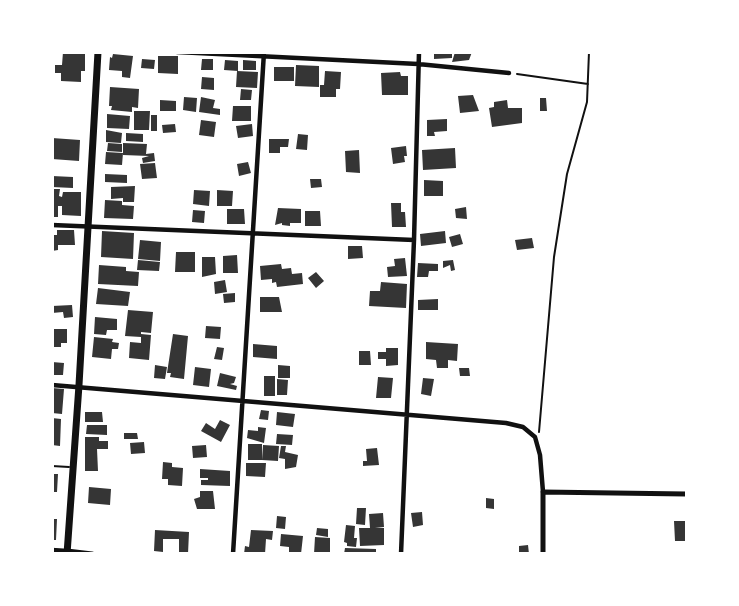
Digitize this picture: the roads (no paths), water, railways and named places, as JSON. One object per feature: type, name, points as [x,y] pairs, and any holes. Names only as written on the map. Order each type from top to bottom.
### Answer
[{"type":"highway","points":[[67,552],[98,52]]},
{"type":"street","points":[[177,52],[418,64],[509,73]]},
{"type":"street","points":[[401,554],[419,52]]},
{"type":"street","points":[[233,554],[263,55]]},
{"type":"street","points":[[52,225],[414,240]]},
{"type":"street","points":[[52,385],[79,385],[406,414],[523,427],[538,443],[543,492],[543,554]]},
{"type":"street","points":[[543,492],[687,494]]},
{"type":"street","points":[[52,550],[92,554]]},
{"type":"lane","points":[[52,466],[73,467]]}]
